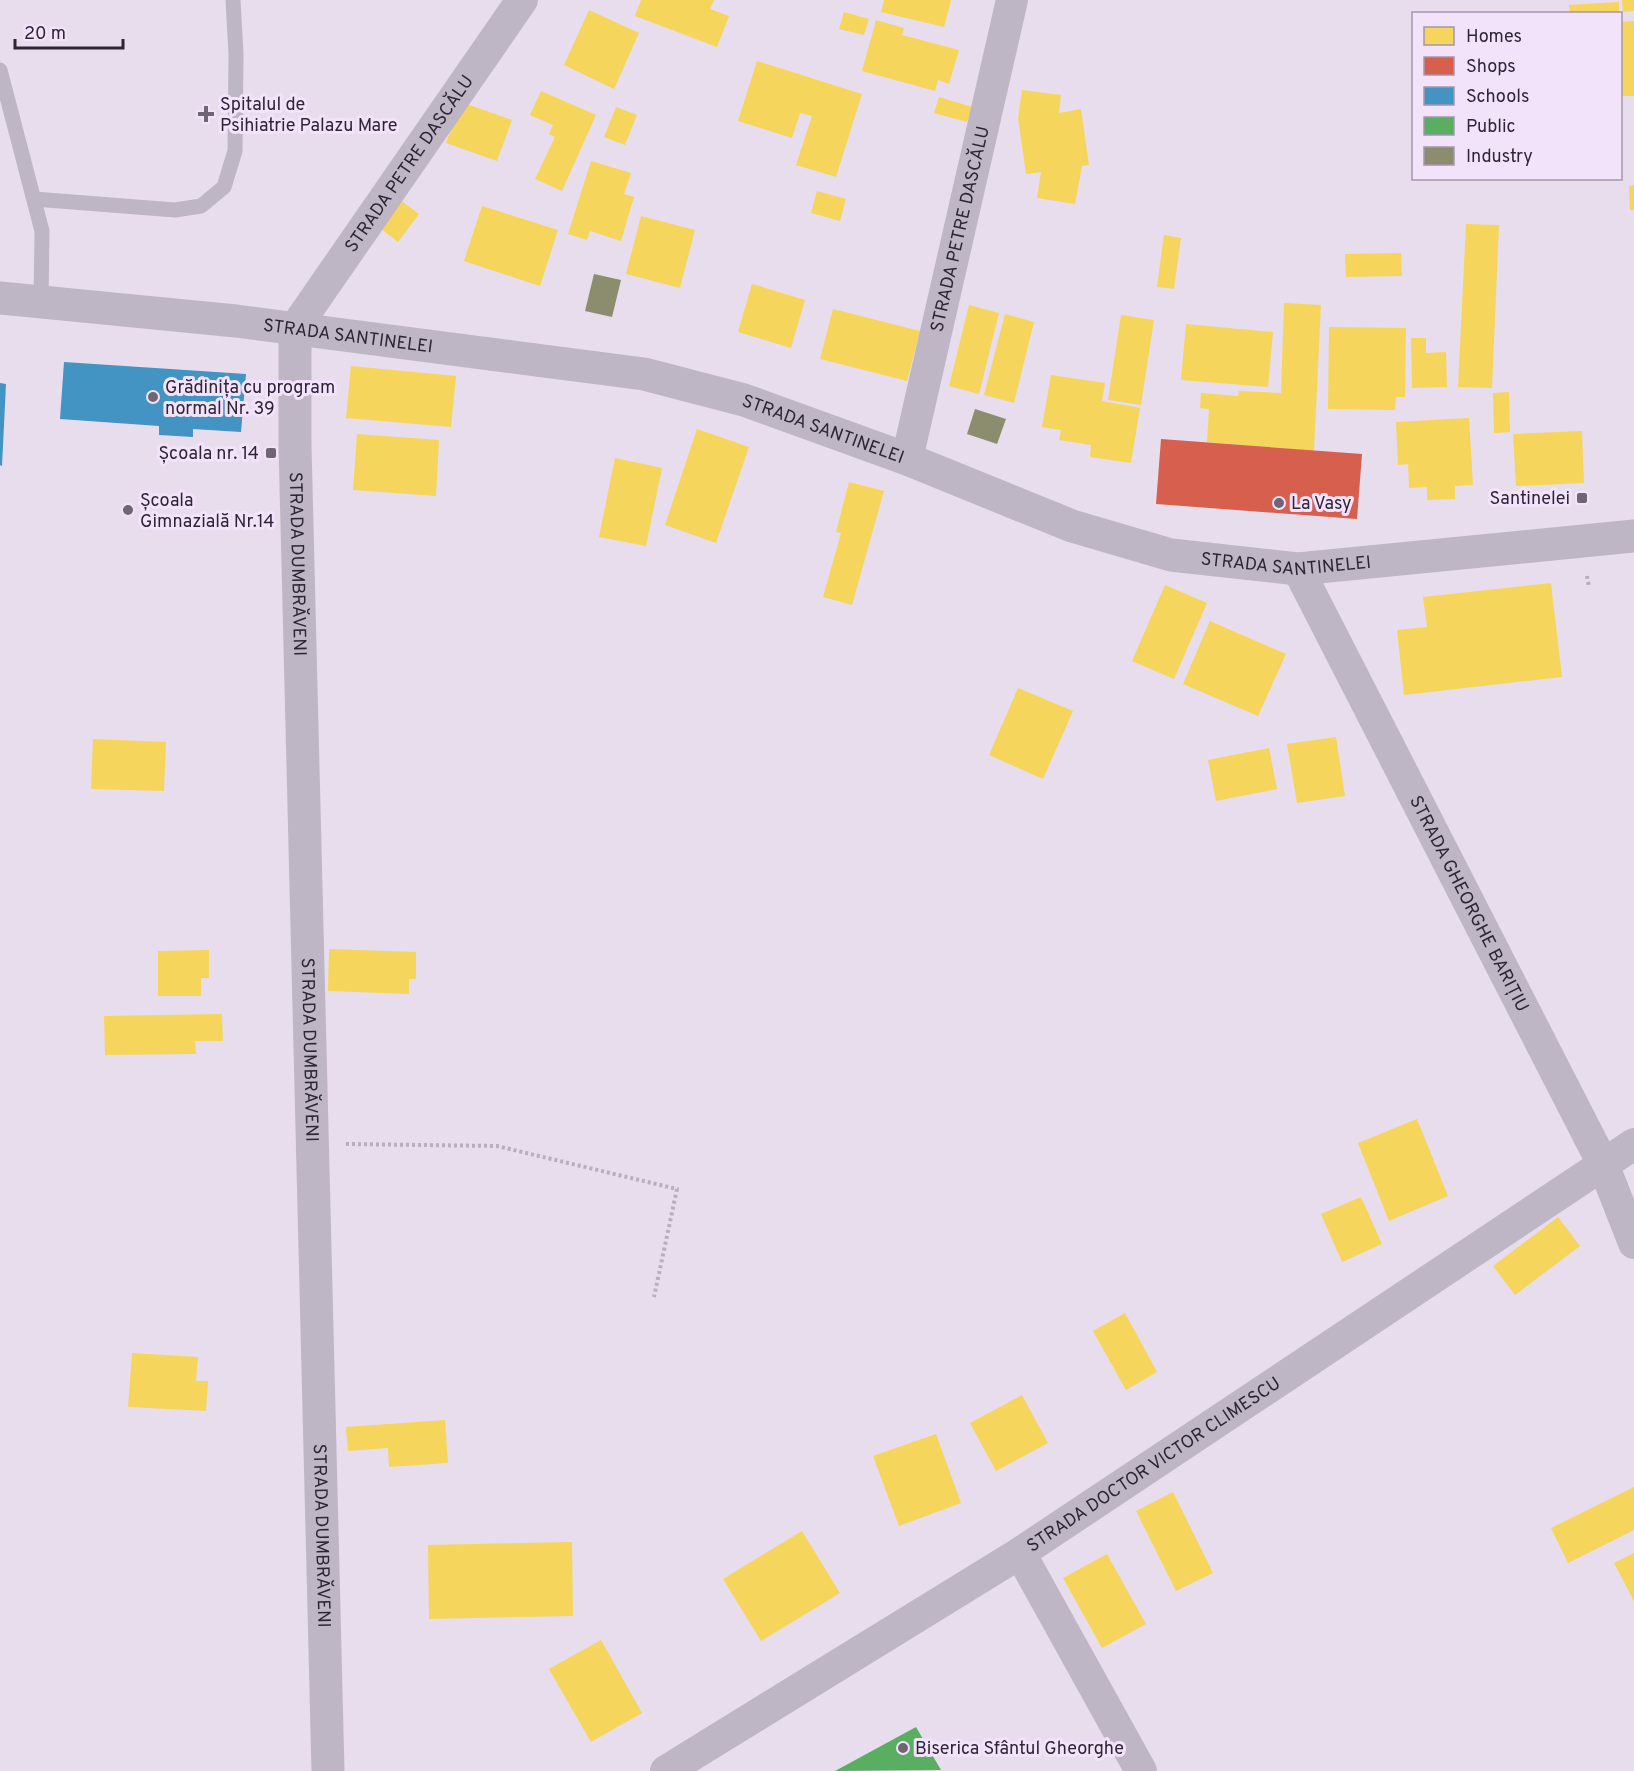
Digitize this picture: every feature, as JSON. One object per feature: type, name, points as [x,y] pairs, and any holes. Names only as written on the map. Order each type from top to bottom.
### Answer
[{"type":"street","name":"STRADA PETRE DASCĂLU","points":[[295,328],[522,0]]},
{"type":"street","name":"STRADA PETRE DASCĂLU","points":[[906,459],[1012,0]]},
{"type":"street","name":"STRADA SANTINELEI","points":[[0,298],[295,328],[644,374],[744,399],[906,459],[1072,526],[1172,555],[1298,569],[1634,536]]},
{"type":"street","name":"STRADA DUMBRĂVENI","points":[[295,328],[295,445],[328,1771]]},
{"type":"street","name":"STRADA GHEORGHE BARIȚIU","points":[[1298,569],[1603,1164],[1634,1243]]},
{"type":"street","name":"STRADA DOCTOR VICTOR CLIMESCU","points":[[666,1771],[1020,1552],[1634,1144]]},
{"type":"street","points":[[1020,1552],[1140,1771]]},
{"type":"lane","points":[[34,199],[175,210],[201,206],[224,187],[235,151],[236,54],[233,0]]},
{"type":"lane","points":[[0,70],[42,231],[41,301]]},
{"type":"path","points":[[312,1143],[497,1146],[677,1189],[654,1297]]},
{"type":"building: Homes","points":[[641,0],[714,0],[710,9],[729,16],[717,47],[635,16]]},
{"type":"building: Homes","points":[[884,0],[951,0],[944,27],[881,12]]},
{"type":"building: Homes","points":[[1622,0],[1634,0],[1634,11],[1623,12]]},
{"type":"building: Homes","points":[[1619,2],[1619,12],[1570,12],[1569,5]]},
{"type":"building: Homes","points":[[589,10],[639,33],[614,89],[564,65]]},
{"type":"building: Homes","points":[[844,12],[869,19],[864,35],[839,29]]},
{"type":"building: Homes","points":[[876,20],[904,28],[902,35],[959,50],[949,84],[938,80],[935,91],[862,71]]},
{"type":"building: Homes","points":[[1634,21],[1634,96],[1622,96],[1622,22]]},
{"type":"building: Homes","points":[[757,61],[862,94],[836,177],[796,165],[812,116],[800,113],[792,138],[738,121]]},
{"type":"building: Homes","points":[[1022,90],[1061,95],[1059,113],[1081,109],[1089,165],[1082,166],[1075,204],[1037,198],[1041,172],[1026,174],[1018,118]]},
{"type":"building: Homes","points":[[541,91],[596,115],[562,191],[535,179],[555,137],[549,134],[553,125],[530,115]]},
{"type":"building: Homes","points":[[939,97],[972,107],[967,122],[934,113]]},
{"type":"building: Homes","points":[[461,102],[512,120],[497,161],[446,143]]},
{"type":"building: Homes","points":[[616,107],[637,115],[625,145],[604,137]]},
{"type":"building: Homes","points":[[591,161],[631,173],[624,194],[634,197],[621,241],[590,231],[587,240],[568,234]]},
{"type":"building: Homes","points":[[1634,185],[1634,210],[1630,210],[1629,186]]},
{"type":"building: Homes","points":[[817,191],[846,199],[840,221],[811,213]]},
{"type":"building: Homes","points":[[400,200],[419,214],[398,242],[380,228]]},
{"type":"building: Homes","points":[[482,206],[558,230],[540,286],[464,261]]},
{"type":"building: Homes","points":[[641,216],[695,230],[680,288],[626,274]]},
{"type":"building: Homes","points":[[1466,224],[1499,225],[1492,388],[1458,387]]},
{"type":"building: Homes","points":[[1164,235],[1181,238],[1174,289],[1157,287]]},
{"type":"building: Homes","points":[[1401,253],[1402,276],[1346,277],[1345,254]]},
{"type":"building: Homes","points":[[752,284],[805,300],[791,348],[738,332]]},
{"type":"building: Homes","points":[[1284,303],[1321,305],[1314,451],[1207,442],[1209,409],[1200,408],[1201,393],[1238,396],[1239,391],[1281,393]]},
{"type":"building: Homes","points":[[969,305],[999,313],[979,394],[949,386]]},
{"type":"building: Homes","points":[[833,309],[920,331],[907,381],[820,359]]},
{"type":"building: Homes","points":[[1005,314],[1034,322],[1014,403],[984,395]]},
{"type":"building: Homes","points":[[1121,315],[1154,320],[1141,405],[1108,400]]},
{"type":"building: Homes","points":[[1186,324],[1273,332],[1268,387],[1181,380]]},
{"type":"building: Homes","points":[[1329,327],[1406,328],[1405,397],[1396,397],[1395,410],[1328,409]]},
{"type":"building: Homes","points":[[1411,338],[1426,338],[1426,353],[1446,352],[1447,387],[1412,388]]},
{"type":"building: Homes","points":[[351,366],[456,376],[451,427],[346,418]]},
{"type":"building: Homes","points":[[1051,375],[1105,383],[1102,401],[1140,408],[1131,463],[1090,457],[1091,445],[1059,440],[1061,430],[1042,427]]},
{"type":"building: Homes","points":[[1509,392],[1510,432],[1494,433],[1493,393]]},
{"type":"building: Homes","points":[[1469,418],[1473,485],[1455,486],[1455,499],[1427,500],[1427,487],[1409,488],[1408,464],[1398,465],[1396,422]]},
{"type":"building: Homes","points":[[697,429],[749,447],[716,543],[665,525]]},
{"type":"building: Homes","points":[[1582,431],[1584,483],[1516,486],[1513,434]]},
{"type":"building: Homes","points":[[357,434],[439,440],[436,496],[353,490]]},
{"type":"building: Homes","points":[[615,458],[662,468],[646,546],[599,537]]},
{"type":"building: Homes","points":[[849,482],[884,491],[852,605],[823,597],[841,533],[836,532]]},
{"type":"building: Homes","points":[[1551,583],[1562,677],[1404,695],[1397,630],[1427,627],[1423,597]]},
{"type":"building: Homes","points":[[1165,585],[1207,603],[1174,679],[1132,661]]},
{"type":"building: Homes","points":[[1210,621],[1286,654],[1258,716],[1183,684]]},
{"type":"building: Homes","points":[[1018,688],[1073,711],[1043,779],[989,755]]},
{"type":"building: Homes","points":[[1336,737],[1345,796],[1297,803],[1287,744]]},
{"type":"building: Homes","points":[[93,739],[166,742],[164,791],[91,789]]},
{"type":"building: Homes","points":[[1269,748],[1277,789],[1216,801],[1208,760]]},
{"type":"building: Homes","points":[[329,949],[416,952],[416,979],[409,979],[409,994],[328,991]]},
{"type":"building: Homes","points":[[209,950],[209,978],[201,978],[201,996],[158,996],[158,951]]},
{"type":"building: Homes","points":[[222,1014],[223,1041],[195,1041],[196,1054],[105,1055],[104,1016]]},
{"type":"building: Homes","points":[[1417,1119],[1448,1196],[1389,1221],[1358,1143]]},
{"type":"building: Homes","points":[[1361,1197],[1382,1244],[1342,1262],[1321,1214]]},
{"type":"building: Homes","points":[[1558,1217],[1580,1246],[1515,1295],[1493,1266]]},
{"type":"building: Homes","points":[[1125,1313],[1157,1372],[1126,1390],[1093,1331]]},
{"type":"building: Homes","points":[[132,1353],[198,1357],[196,1381],[208,1381],[206,1411],[128,1407]]},
{"type":"building: Homes","points":[[1022,1395],[1048,1443],[996,1471],[970,1423]]},
{"type":"building: Homes","points":[[445,1420],[448,1463],[389,1467],[388,1448],[348,1451],[346,1427]]},
{"type":"building: Homes","points":[[936,1434],[961,1503],[899,1526],[873,1456]]},
{"type":"building: Homes","points":[[1634,1487],[1634,1530],[1568,1563],[1551,1528]]},
{"type":"building: Homes","points":[[1173,1492],[1213,1573],[1176,1591],[1136,1511]]},
{"type":"building: Homes","points":[[802,1531],[840,1593],[761,1641],[723,1579]]},
{"type":"building: Homes","points":[[572,1542],[573,1616],[429,1619],[428,1545]]},
{"type":"building: Homes","points":[[1634,1553],[1634,1601],[1614,1563]]},
{"type":"building: Homes","points":[[1107,1554],[1146,1624],[1102,1648],[1063,1578]]},
{"type":"building: Homes","points":[[601,1640],[642,1713],[591,1742],[549,1669]]},
{"type":"building: Shops","points":[[1161,439],[1362,454],[1357,519],[1156,504]]},
{"type":"building: Schools","name":"Grădinița cu program normal Nr. 39","points":[[64,362],[246,374],[241,432],[193,429],[193,437],[159,435],[159,426],[60,419]]},
{"type":"building: Schools","points":[[0,383],[6,384],[2,466],[0,465]]},
{"type":"building: Public","name":"Biserica Sfântul Gheorghe","points":[[916,1727],[941,1770],[835,1771]]},
{"type":"building: Industry","points":[[594,274],[621,280],[612,317],[585,311]]},
{"type":"building: Industry","points":[[975,409],[1006,419],[997,444],[967,434]]},
{"type":"place","name":"Spitalul de Psihiatrie Palazu Mare","points":[[206,114]]},
{"type":"place","name":"Grădinița cu program normal Nr. 39","points":[[153,397]]},
{"type":"place","name":"Școala nr. 14","points":[[271,453]]},
{"type":"place","name":"Santinelei","points":[[1582,498]]},
{"type":"place","name":"La Vasy","points":[[1279,503]]},
{"type":"place","name":"Școala Gimnazială Nr.14","points":[[128,510]]},
{"type":"place","name":"Biserica Sfântul Gheorghe","points":[[903,1748]]}]
